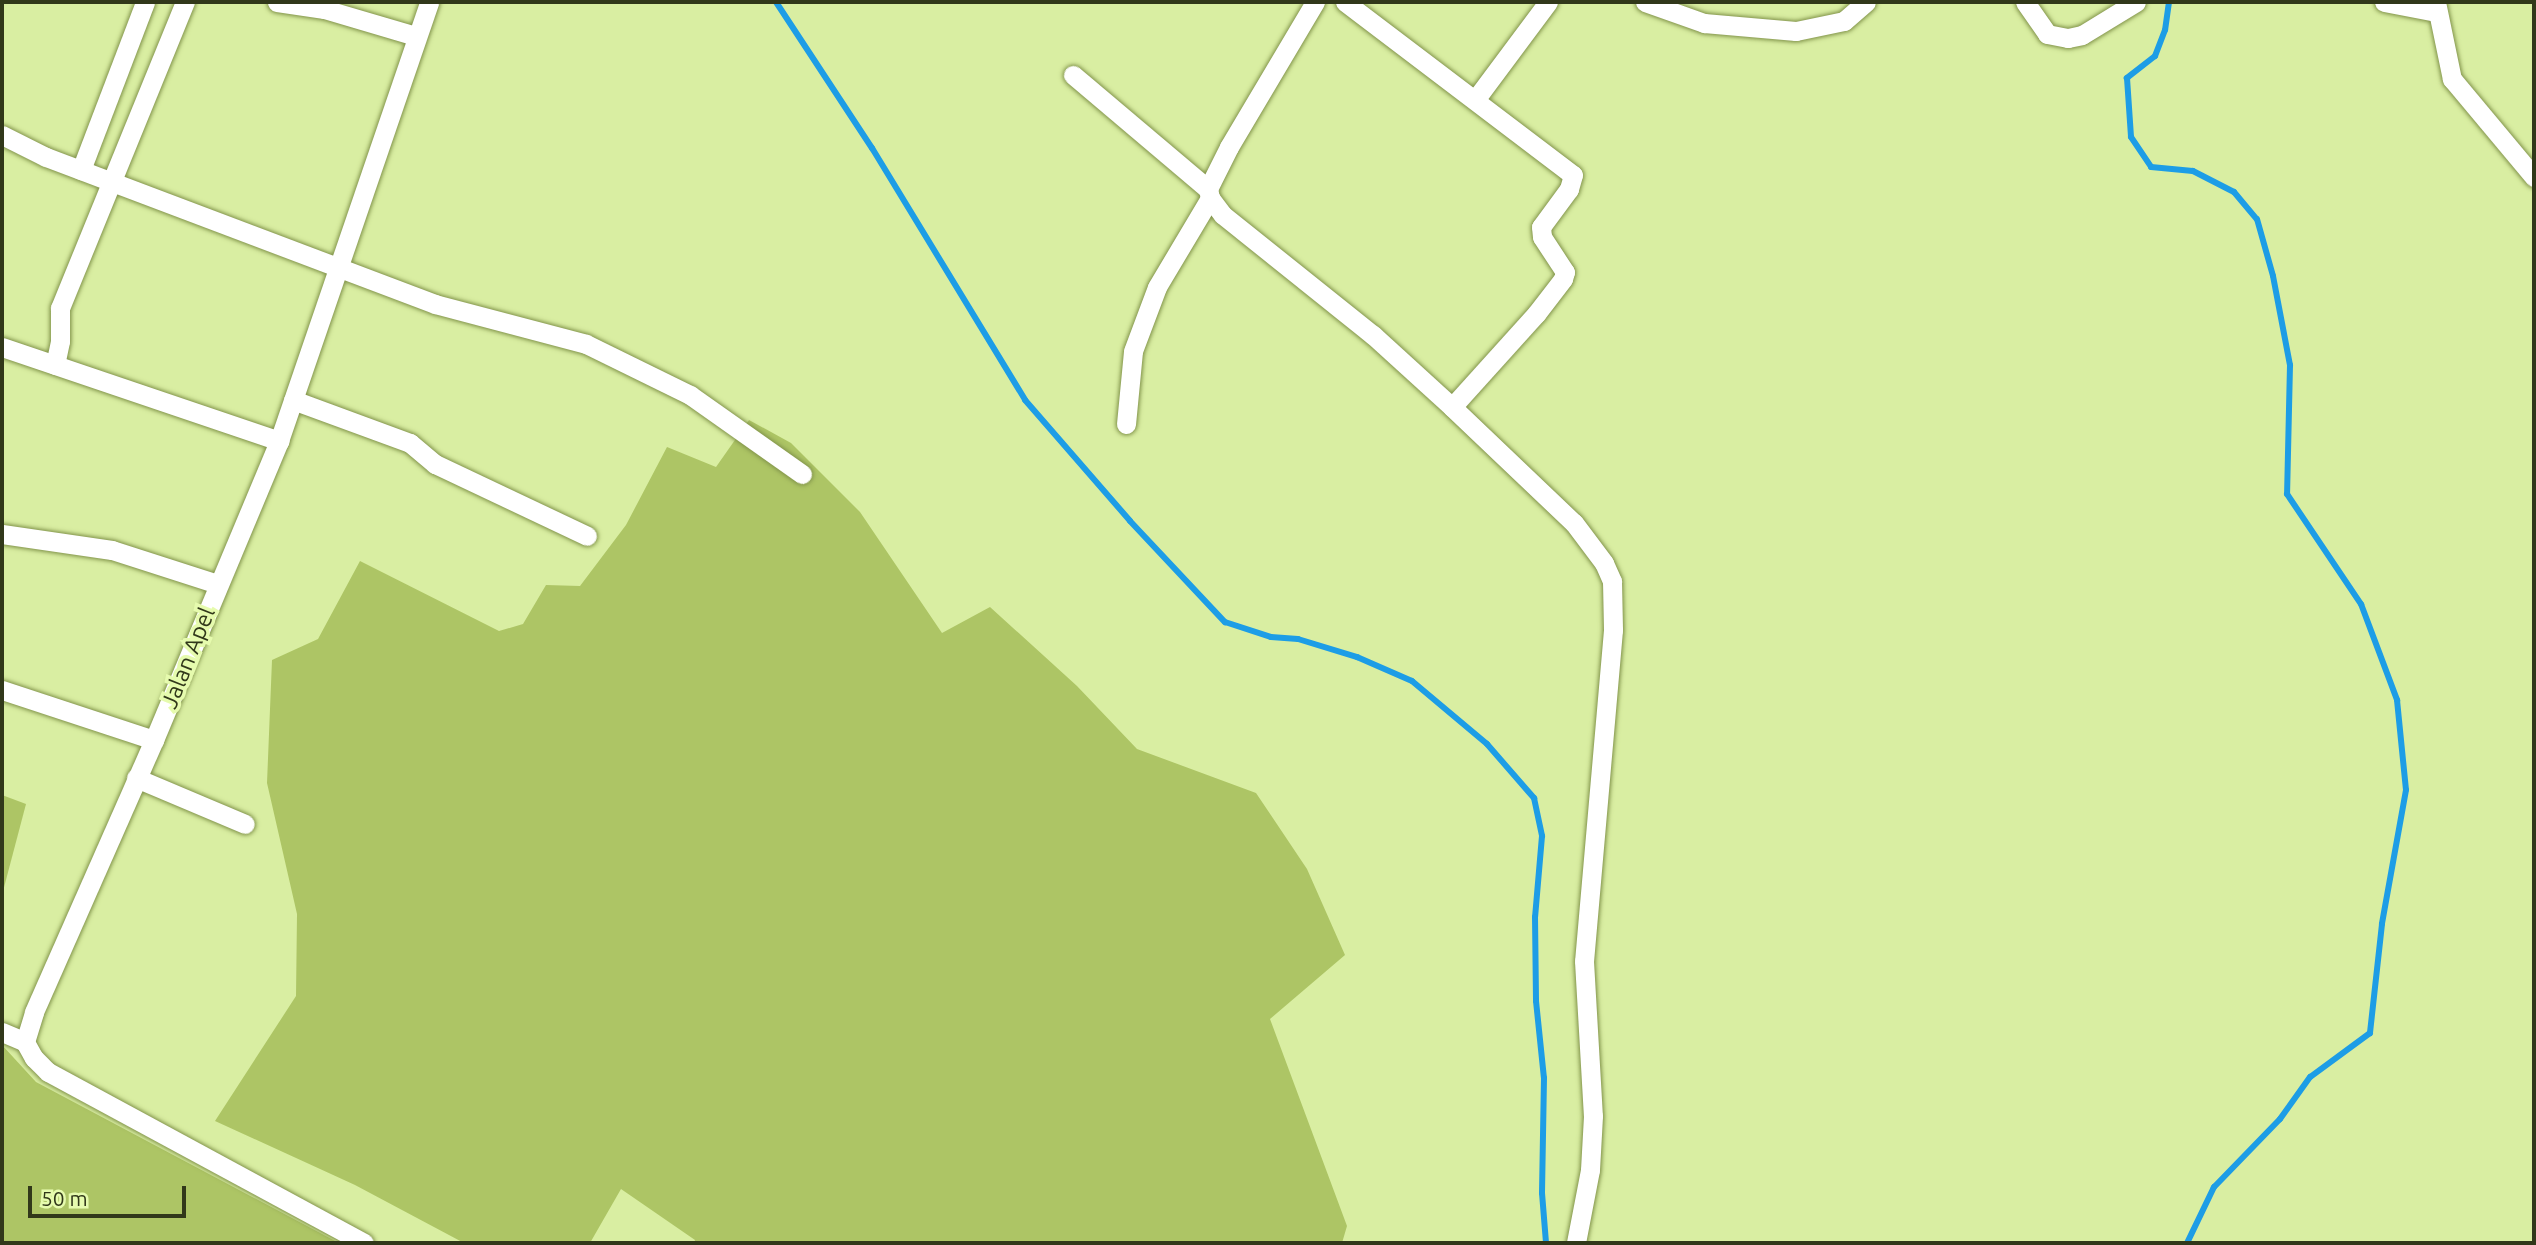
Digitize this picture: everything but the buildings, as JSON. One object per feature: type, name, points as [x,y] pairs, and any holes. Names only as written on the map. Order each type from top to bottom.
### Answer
[{"type":"street","points":[[80,170],[145,2]]},
{"type":"street","points":[[55,365],[60,341],[60,308],[114,182],[185,2]]},
{"type":"street","points":[[277,2],[324,9],[416,36]]},
{"type":"street","name":"Jalan Apel","points":[[25,1042],[34,1013],[155,740],[279,441],[429,2]]},
{"type":"street","points":[[1126,424],[1133,351],[1157,287],[1209,193],[1229,147],[1315,2]]},
{"type":"street","points":[[1345,2],[1568,168],[1573,175],[1569,188],[1541,227],[1542,237],[1565,272],[1563,279],[1536,314],[1452,407]]},
{"type":"street","points":[[1475,100],[1548,2]]},
{"type":"street","points":[[1645,2],[1703,23],[1796,30],[1844,21],[1866,2]]},
{"type":"street","points":[[2025,2],[2047,34],[2068,38],[2081,35],[2136,2]]},
{"type":"street","points":[[2384,2],[2436,7],[2452,79],[2534,177]]},
{"type":"street","points":[[1073,75],[1209,193],[1223,215],[1373,335],[1452,407],[1574,523],[1604,563],[1612,581],[1613,630],[1584,961],[1593,1116],[1590,1170],[1576,1243]]},
{"type":"street","points":[[2,135],[80,170],[435,304],[586,344],[690,395],[802,474]]},
{"type":"street","points":[[2,350],[55,365],[279,441]]},
{"type":"street","points":[[293,400],[410,443],[435,464],[587,536]]},
{"type":"street","points":[[2,534],[112,550],[218,584]]},
{"type":"street","points":[[2,690],[155,740]]},
{"type":"street","points":[[136,778],[245,824]]},
{"type":"street","points":[[2,1032],[25,1042],[34,1058],[48,1072],[364,1243]]},
{"type":"green space","points":[[749,420],[791,443],[860,512],[942,633],[990,607],[1077,686],[1137,749],[1256,793],[1307,869],[1345,955],[1270,1019],[1347,1226],[1342,1243],[694,1243],[695,1240],[621,1189],[590,1243],[464,1243],[355,1185],[215,1121],[296,996],[297,914],[267,783],[272,660],[318,639],[360,561],[499,631],[523,624],[546,585],[580,586],[626,525],[667,447],[716,467]]},
{"type":"green space","points":[[2,795],[26,804],[2,895]]},
{"type":"green space","points":[[2,1045],[36,1082],[339,1243],[2,1243]]},
{"type":"waterway","points":[[776,2],[872,148],[1025,400],[1130,521],[1225,622],[1271,637],[1298,639],[1357,657],[1412,681],[1487,744],[1534,798],[1542,836],[1535,917],[1536,1001],[1544,1078],[1542,1193],[1546,1243]]},
{"type":"waterway","points":[[2169,2],[2165,30],[2155,56],[2127,78],[2131,137],[2151,167],[2193,171],[2234,192],[2257,219],[2273,276],[2290,365],[2287,494],[2361,604],[2397,700],[2406,790],[2382,924],[2370,1033],[2310,1077],[2280,1119],[2214,1187],[2187,1243]]}]
